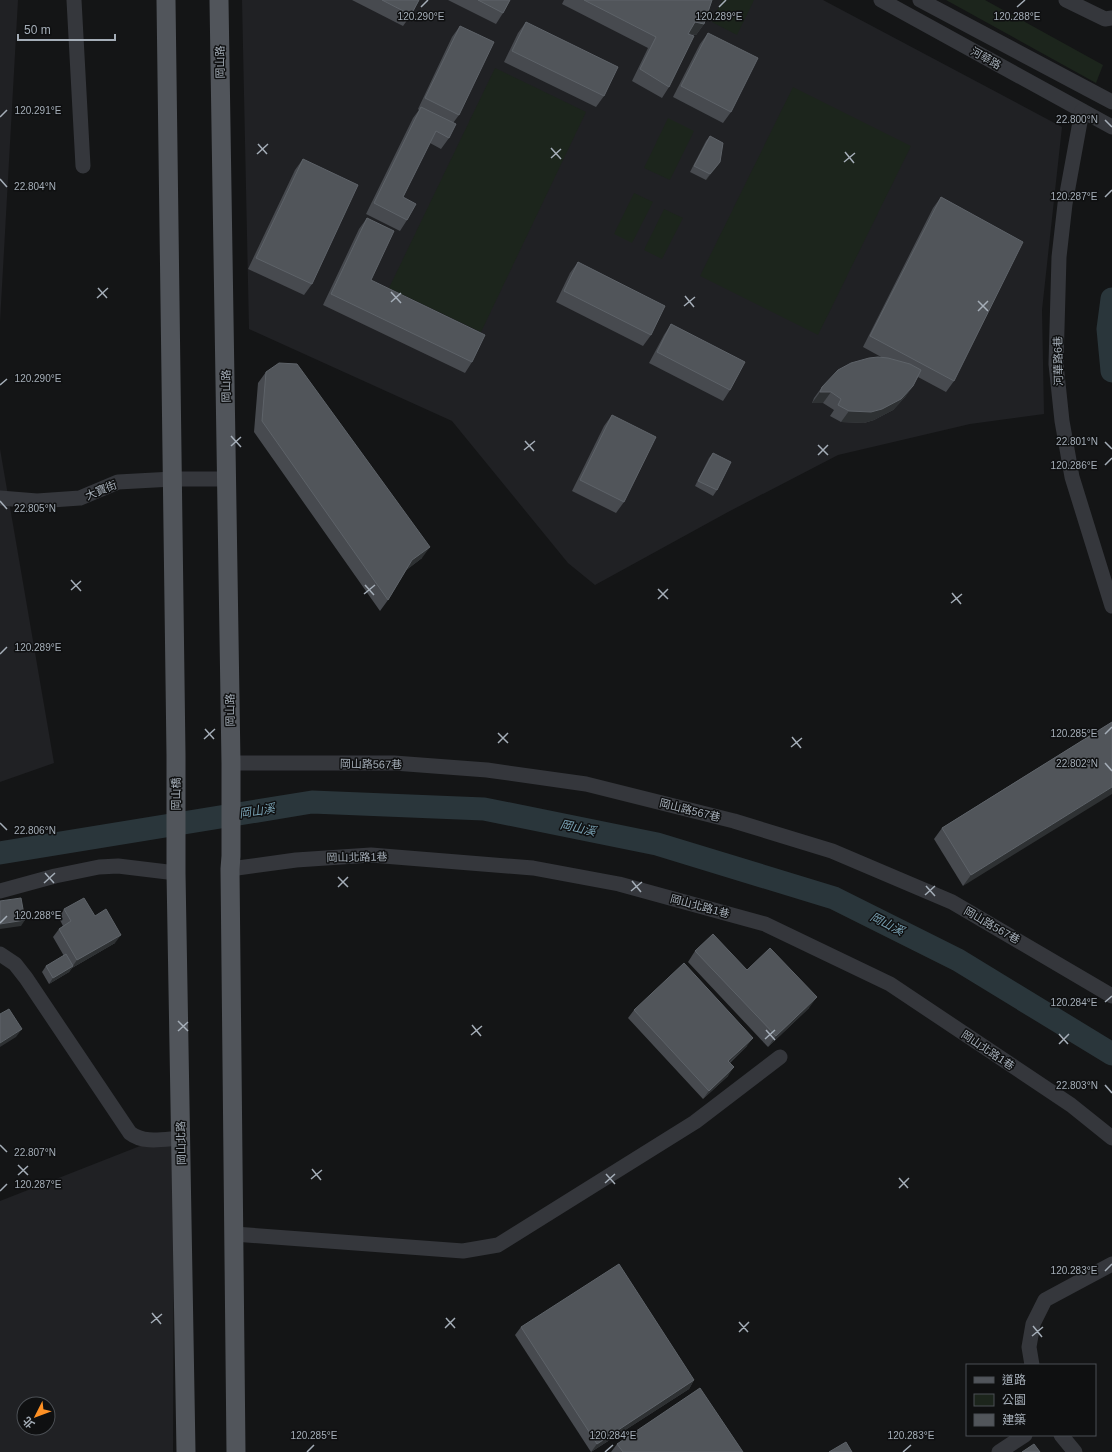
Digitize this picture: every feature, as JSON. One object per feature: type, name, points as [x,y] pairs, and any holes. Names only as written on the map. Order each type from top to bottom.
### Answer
[{"type":"main road","points":[[166,0],[173,479]]},
{"type":"main road","name":"岡山路","points":[[219,0],[231,768]]},
{"type":"main road","name":"岡山橋","points":[[173,479],[176,834]]},
{"type":"main road","points":[[231,768],[230,862],[236,1452]]},
{"type":"main road","name":"岡山北路","points":[[176,834],[186,1452]]},
{"type":"street","points":[[74,0],[83,166]]},
{"type":"street","name":"河華路","points":[[881,0],[1112,128]]},
{"type":"street","name":"河華路","points":[[920,0],[1106,98]]},
{"type":"street","points":[[1066,0],[1105,19],[1112,18]]},
{"type":"street","name":"河華路6巷","points":[[1087,114],[1065,204],[1059,257],[1056,364],[1062,420],[1072,478],[1112,606]]},
{"type":"street","name":"大寶街","points":[[0,498],[37,501],[80,498],[118,482],[227,478]]},
{"type":"street","name":"岡山路567巷","points":[[231,768],[394,763],[487,770],[586,784],[734,821],[832,851],[952,902],[1112,996]]},
{"type":"street","name":"岡山北路1巷","points":[[230,862],[296,860],[371,855],[533,868],[619,884],[765,924],[890,984],[1071,1106],[1112,1138]]},
{"type":"street","points":[[0,891],[55,876],[99,867],[118,866],[176,873]]},
{"type":"street","points":[[0,954],[15,964],[26,978],[130,1133],[136,1138],[144,1140],[180,1138]]},
{"type":"street","points":[[234,1234],[463,1251],[498,1244],[695,1122],[780,1058]]},
{"type":"street","points":[[1032,1364],[1029,1347],[1033,1324],[1045,1300],[1112,1264]]},
{"type":"street","points":[[999,1452],[1023,1436]]},
{"type":"street","points":[[1062,1436],[1075,1452]]},
{"type":"shaded area","points":[[0,0],[18,0],[0,322]]},
{"type":"shaded area","points":[[242,0],[823,0],[1062,127],[1042,310],[1044,414],[970,424],[838,455],[728,512],[595,585],[568,563],[452,421],[249,329]]},
{"type":"shaded area","points":[[0,449],[54,763],[0,782]]},
{"type":"shaded area","points":[[174,1144],[173,1452],[0,1452],[0,1201],[140,1146]]},
{"type":"green space","points":[[722,0],[754,0],[737,35],[712,22]]},
{"type":"green space","points":[[946,0],[985,0],[1103,65],[1096,83]]},
{"type":"green space","points":[[495,68],[586,112],[481,332],[389,288]]},
{"type":"green space","points":[[793,87],[911,146],[818,335],[700,276]]},
{"type":"green space","points":[[668,118],[694,131],[670,180],[644,168]]},
{"type":"green space","points":[[634,193],[653,202],[632,243],[614,234]]},
{"type":"green space","points":[[664,209],[683,218],[662,259],[644,250]]},
{"type":"building","points":[[382,0],[419,0],[411,15]]},
{"type":"building","points":[[478,0],[510,0],[503,13]]},
{"type":"building","points":[[584,0],[712,0],[704,24],[695,22],[688,34],[694,36],[669,87],[640,69],[656,37]]},
{"type":"building","points":[[526,22],[618,67],[604,96],[512,51]]},
{"type":"building","points":[[460,26],[494,42],[459,115],[425,98]]},
{"type":"building","points":[[708,33],[758,58],[731,112],[681,86]]},
{"type":"building","points":[[421,107],[456,124],[449,138],[436,131],[403,197],[416,204],[407,220],[374,203]]},
{"type":"building","points":[[710,136],[723,143],[720,162],[710,174],[694,166]]},
{"type":"building","points":[[303,159],[358,185],[312,284],[256,258]]},
{"type":"building","points":[[941,197],[1023,242],[954,381],[870,336]]},
{"type":"building","points":[[367,218],[394,231],[371,280],[485,335],[472,362],[331,294]]},
{"type":"building","points":[[578,262],[665,306],[651,335],[564,291]]},
{"type":"building","points":[[671,324],[745,362],[730,390],[657,352]]},
{"type":"building","points":[[878,357],[910,364],[921,370],[913,386],[901,399],[882,409],[871,412],[849,411],[838,405],[841,399],[831,392],[820,392],[822,387],[838,370],[851,363]]},
{"type":"building","points":[[279,363],[297,364],[430,547],[412,560],[388,600],[262,421],[266,372]]},
{"type":"building","points":[[612,415],[656,437],[624,502],[580,480]]},
{"type":"building","points":[[713,453],[731,462],[717,490],[698,481]]},
{"type":"building","points":[[1112,722],[1112,787],[971,875],[942,828]]},
{"type":"building","points":[[21,898],[25,920],[0,924],[0,901]]},
{"type":"building","points":[[84,898],[95,916],[106,909],[121,935],[77,960],[59,929],[71,921],[64,909]]},
{"type":"building","points":[[713,934],[747,970],[770,948],[817,997],[776,1036],[695,951]]},
{"type":"building","points":[[66,954],[73,966],[53,978],[46,966]]},
{"type":"building","points":[[684,963],[753,1038],[728,1061],[734,1067],[709,1091],[634,1010]]},
{"type":"building","points":[[9,1009],[22,1029],[0,1043],[0,1014]]},
{"type":"building","points":[[619,1264],[694,1380],[597,1444],[521,1327]]},
{"type":"building","points":[[700,1388],[743,1452],[623,1452],[617,1444]]},
{"type":"building","points":[[846,1442],[852,1452],[829,1452]]},
{"type":"building","points":[[1034,1444],[1040,1452],[1022,1452]]},
{"type":"waterway","points":[[1112,299],[1108,329],[1112,371]]},
{"type":"waterway","name":"岡山溪","points":[[0,853],[312,802],[484,809],[657,844],[834,898],[958,960],[1112,1054]]}]
